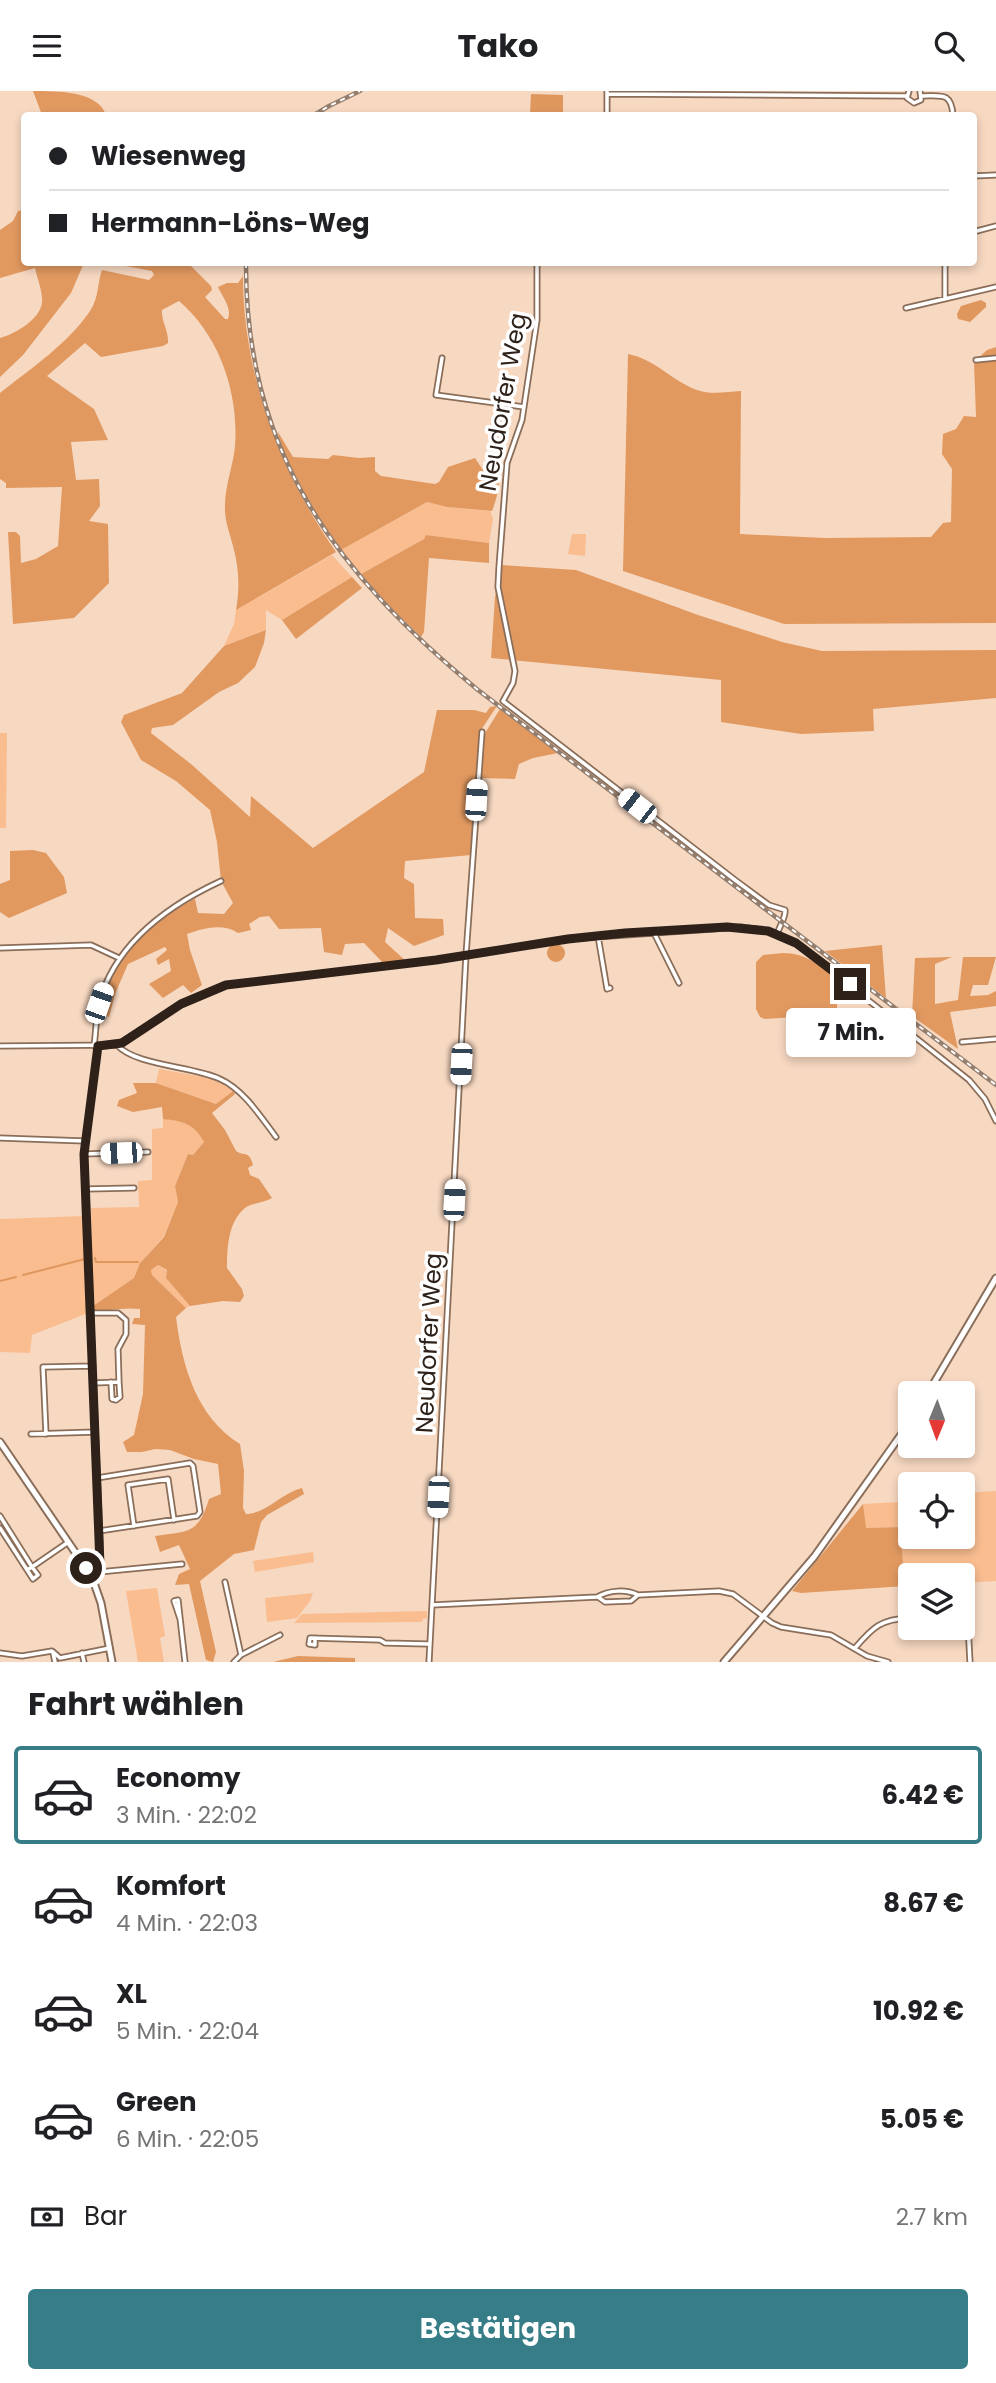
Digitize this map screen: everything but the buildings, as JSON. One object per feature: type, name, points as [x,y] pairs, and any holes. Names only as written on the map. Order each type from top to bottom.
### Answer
[{"type":"main road","points":[[935,1381],[996,1278]]},
{"type":"main road","points":[[724,1662],[814,1557],[898,1439]]},
{"type":"main road","points":[[0,1442],[92,1577],[98,1592],[112,1662]]},
{"type":"street","points":[[607,112],[607,92],[908,93],[909,102],[914,103],[920,100],[921,93],[946,96],[951,100],[953,112]]},
{"type":"street","points":[[977,176],[996,175]]},
{"type":"street","points":[[977,231],[996,226]]},
{"type":"street","name":"Neudorfer Weg","points":[[537,266],[538,297],[524,407],[520,428],[507,463],[498,587],[515,671],[511,687],[503,701],[769,905],[785,910],[785,917],[777,935]]},
{"type":"street","points":[[945,266],[945,299]]},
{"type":"street","points":[[906,308],[996,287]]},
{"type":"street","points":[[442,358],[436,395],[524,407]]},
{"type":"street","points":[[976,360],[996,358]]},
{"type":"street","name":"Neudorfer Weg","points":[[429,1662],[466,955],[482,732]]},
{"type":"street","points":[[99,1572],[84,1154],[99,1003],[119,958],[149,925],[188,897],[220,881]]},
{"type":"street","points":[[0,1046],[117,1045],[181,1004],[226,985],[466,955],[542,942],[653,931],[741,927],[777,935],[812,954],[970,1080],[985,1099],[996,1121]]},
{"type":"street","points":[[653,931],[680,983]]},
{"type":"street","points":[[598,936],[607,989],[610,988]]},
{"type":"street","points":[[0,949],[91,945],[119,958]]},
{"type":"street","points":[[962,1042],[996,1039]]},
{"type":"street","points":[[117,1045],[123,1051],[158,1063],[219,1078],[247,1102],[276,1137]]},
{"type":"street","points":[[0,1138],[85,1141]]},
{"type":"street","points":[[84,1154],[148,1151]]},
{"type":"street","points":[[86,1189],[134,1188]]},
{"type":"street","points":[[90,1313],[118,1313],[126,1320],[126,1334],[118,1349],[120,1397],[116,1401],[112,1399],[111,1382]]},
{"type":"street","points":[[46,1434],[43,1367],[93,1366]]},
{"type":"street","points":[[93,1383],[119,1382]]},
{"type":"street","points":[[31,1434],[95,1432]]},
{"type":"street","points":[[97,1478],[190,1463],[194,1466],[200,1512],[197,1516],[99,1531]]},
{"type":"street","points":[[134,1526],[128,1485],[168,1479],[174,1520]]},
{"type":"street","points":[[0,1516],[1,1525],[14,1551],[33,1579],[38,1575],[1,1525]]},
{"type":"street","points":[[27,1570],[68,1542]]},
{"type":"street","points":[[14,1551],[19,1547]]},
{"type":"street","points":[[92,1577],[99,1572],[182,1564]]},
{"type":"street","points":[[225,1582],[241,1655]]},
{"type":"street","points":[[432,1605],[597,1597],[605,1593],[629,1591],[638,1595],[726,1592],[738,1596],[780,1627],[831,1635],[877,1660],[888,1662]]},
{"type":"street","points":[[597,1597],[605,1602],[617,1602],[631,1601],[638,1595]]},
{"type":"street","points":[[855,1648],[876,1625],[898,1618]]},
{"type":"street","points":[[180,1619],[185,1662]]},
{"type":"street","points":[[234,1662],[241,1655],[279,1635]]},
{"type":"street","points":[[315,1638],[428,1644]]},
{"type":"street","points":[[969,1640],[970,1662]]},
{"type":"street","points":[[52,1651],[60,1658],[110,1648]]},
{"type":"street","points":[[0,1653],[22,1656],[52,1651]]},
{"type":"street","points":[[52,1651],[55,1662]]},
{"type":"street","points":[[82,1653],[84,1662]]},
{"type":"shaded area","points":[[33,91],[76,94],[95,101],[104,112],[41,112]]},
{"type":"shaded area","points":[[531,94],[563,95],[563,112],[530,112]]},
{"type":"shaded area","points":[[21,210],[21,266],[83,266],[71,293],[23,355],[0,377],[0,338],[32,320],[42,302],[35,268],[0,278],[0,230],[13,221]]},
{"type":"shaded area","points":[[126,266],[191,266],[211,286],[212,290],[205,297],[225,319],[228,319],[229,311],[218,287],[227,283],[238,283],[243,276],[250,349],[268,421],[298,489],[336,552],[236,610],[238,570],[225,510],[235,446],[234,406],[224,367],[216,349],[206,331],[179,301],[162,310],[168,339],[168,343],[163,346],[101,357],[85,343],[47,376],[94,409],[108,440],[71,442],[76,480],[99,479],[100,506],[89,521],[108,524],[109,583],[74,618],[13,624],[8,532],[16,532],[20,536],[21,563],[36,559],[58,546],[62,487],[6,488],[6,483],[0,479],[0,393],[48,355],[81,323],[95,301],[102,270],[149,280],[154,275],[152,271]]},
{"type":"shaded area","points":[[981,300],[986,303],[986,307],[970,322],[958,319],[961,306]]},
{"type":"shaded area","points":[[996,347],[996,623],[784,624],[623,571],[628,354],[647,360],[702,392],[741,391],[740,534],[825,538],[931,537],[943,523],[951,522],[952,469],[942,454],[943,434],[956,429],[964,416],[976,417],[974,362],[987,350]]},
{"type":"shaded area","points":[[278,432],[293,457],[375,457],[375,471],[381,476],[435,484],[448,467],[475,458],[491,482],[499,467],[498,489],[492,511],[447,507],[427,502],[341,550],[294,476]]},
{"type":"shaded area","points":[[427,502],[447,507],[490,511],[493,519],[489,543],[426,535],[424,539],[361,574],[341,550]]},
{"type":"shaded area","points":[[572,534],[586,534],[585,556],[568,554]]},
{"type":"shaded area","points":[[426,535],[489,543],[489,563],[429,558],[424,632],[421,637],[361,574],[424,539]]},
{"type":"shaded area","points":[[332,555],[352,577],[282,620],[266,610],[266,630],[224,646],[234,624],[236,610]]},
{"type":"shaded area","points":[[501,565],[576,570],[698,615],[782,642],[822,651],[996,650],[996,698],[873,709],[874,731],[801,734],[721,722],[721,680],[491,658],[495,597]]},
{"type":"shaded area","points":[[352,577],[362,588],[296,639],[282,620]]},
{"type":"shaded area","points":[[266,630],[255,667],[238,683],[219,692],[173,725],[152,728],[151,733],[191,764],[250,817],[251,796],[313,848],[424,772],[437,710],[474,710],[486,713],[490,707],[497,706],[481,730],[479,739],[471,855],[405,861],[404,878],[414,884],[415,918],[443,919],[444,935],[414,946],[388,928],[385,942],[407,962],[385,965],[364,943],[345,944],[342,955],[324,952],[321,928],[279,929],[269,916],[260,917],[249,924],[251,930],[238,933],[213,927],[187,934],[202,985],[191,993],[183,985],[163,998],[149,984],[171,971],[169,959],[158,965],[156,959],[167,950],[165,947],[128,964],[115,994],[109,1017],[99,1014],[104,995],[121,961],[160,921],[195,899],[198,913],[224,914],[233,903],[221,881],[210,810],[176,781],[141,760],[121,722],[124,715],[182,693],[224,646]]},
{"type":"shaded area","points":[[500,709],[558,753],[519,764],[515,779],[479,778],[482,738]]},
{"type":"shaded area","points":[[0,733],[7,733],[6,828],[0,828]]},
{"type":"shaded area","points":[[33,850],[46,853],[64,877],[67,893],[9,918],[0,912],[0,884],[10,880],[10,851]]},
{"type":"shaded area","points":[[552,944],[560,944],[565,953],[563,960],[552,962],[547,957],[547,949]]},
{"type":"shaded area","points":[[882,945],[886,998],[825,951]]},
{"type":"shaded area","points":[[783,953],[805,957],[837,978],[837,1014],[765,1019],[760,1017],[756,1009],[756,962],[763,955]]},
{"type":"shaded area","points":[[952,957],[935,964],[935,1004],[958,1000],[963,957],[996,957],[988,985],[973,985],[970,996],[988,995],[996,991],[996,1006],[950,1012],[958,1049],[912,1016],[915,958]]},
{"type":"shaded area","points":[[159,1069],[215,1079],[233,1091],[216,1104],[156,1083]]},
{"type":"shaded area","points":[[133,1083],[156,1083],[216,1104],[233,1091],[235,1094],[212,1113],[236,1151],[250,1157],[253,1165],[248,1168],[250,1175],[259,1179],[272,1198],[245,1208],[232,1228],[227,1268],[242,1289],[244,1296],[240,1302],[223,1301],[190,1306],[166,1278],[167,1270],[158,1265],[151,1270],[152,1275],[186,1308],[176,1317],[187,1371],[202,1405],[212,1420],[240,1444],[244,1471],[243,1508],[246,1514],[260,1511],[302,1488],[304,1494],[267,1515],[261,1522],[254,1550],[234,1554],[200,1581],[216,1652],[213,1662],[206,1660],[189,1584],[175,1585],[179,1574],[190,1569],[179,1545],[160,1552],[155,1536],[184,1532],[196,1525],[209,1499],[221,1494],[218,1464],[170,1450],[127,1452],[123,1442],[134,1435],[143,1394],[145,1325],[132,1324],[134,1318],[140,1318],[140,1309],[92,1311],[93,1306],[134,1278],[140,1263],[164,1237],[178,1202],[175,1186],[188,1154],[193,1155],[204,1142],[187,1124],[163,1119],[162,1107],[133,1112],[117,1106],[119,1100],[137,1093]]},
{"type":"shaded area","points":[[163,1119],[187,1124],[196,1130],[204,1142],[193,1155],[188,1154],[175,1186],[178,1202],[164,1236],[140,1263],[134,1278],[93,1306],[91,1208],[139,1207],[138,1181],[152,1180],[152,1129],[163,1128]]},
{"type":"shaded area","points":[[84,1216],[88,1313],[32,1335],[30,1353],[0,1352],[0,1219]]},
{"type":"shaded area","points":[[158,1265],[167,1271],[166,1278],[190,1306],[186,1308],[152,1275],[151,1270]]},
{"type":"shaded area","points":[[996,1491],[996,1581],[975,1582],[975,1563],[903,1563],[902,1549],[975,1549],[975,1492]]},
{"type":"shaded area","points":[[898,1502],[898,1527],[865,1528],[863,1504]]},
{"type":"shaded area","points":[[863,1504],[866,1528],[898,1527],[898,1549],[902,1549],[903,1563],[898,1563],[898,1586],[801,1593],[792,1591]]},
{"type":"shaded area","points":[[313,1552],[314,1562],[255,1572],[253,1561]]},
{"type":"shaded area","points":[[157,1588],[165,1636],[160,1638],[164,1662],[138,1662],[126,1591]]},
{"type":"shaded area","points":[[313,1593],[297,1618],[267,1622],[265,1598]]},
{"type":"shaded area","points":[[427,1611],[427,1618],[422,1622],[294,1623],[302,1614]]},
{"type":"shaded area","points":[[298,1656],[355,1658],[355,1662],[273,1662]]},
{"type":"waterway","points":[[95,1258],[96,1262],[138,1262]]},
{"type":"waterway","points":[[23,1275],[85,1259]]},
{"type":"waterway","points":[[0,1281],[16,1277]]},
{"type":"railway","points":[[319,112],[360,91]]},
{"type":"railway","points":[[246,266],[250,331],[262,394],[282,451],[309,504],[342,554],[382,601],[478,690],[996,1085]]},
{"type":"route","points":[[86,1568],[92,1577],[99,1572],[100,1565],[84,1154],[98,1046],[122,1043],[181,1004],[226,985],[436,960],[542,942],[625,933],[727,927],[768,931],[796,943],[850,984]]}]
